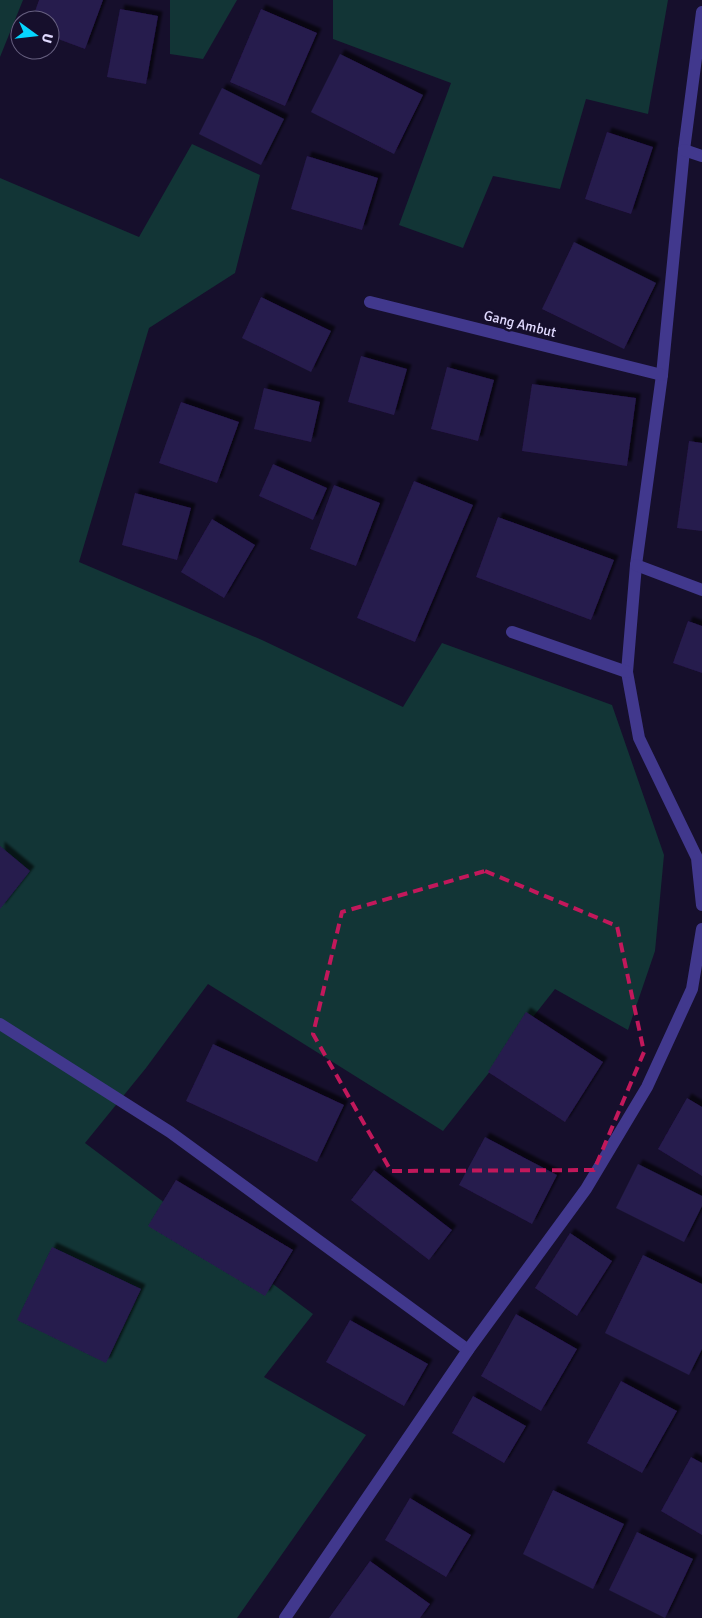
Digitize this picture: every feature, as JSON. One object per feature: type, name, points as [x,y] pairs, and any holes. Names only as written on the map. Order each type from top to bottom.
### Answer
[{"type":"street","points":[[702,12],[684,150],[662,375],[636,564],[627,672],[639,738],[698,858],[702,906]]},
{"type":"street","points":[[684,150],[702,156]]},
{"type":"street","name":"Gang Ambut","points":[[370,302],[662,375]]},
{"type":"street","points":[[636,564],[702,590]]},
{"type":"street","points":[[512,632],[627,672]]},
{"type":"street","points":[[285,1618],[468,1350],[586,1189],[647,1087],[692,990],[702,929]]},
{"type":"street","points":[[0,1024],[170,1132],[314,1235],[468,1350]]},
{"type":"highlighted area","points":[[485,871],[617,926],[644,1052],[594,1170],[391,1171],[313,1034],[342,912]]},
{"type":"green space","points":[[0,0],[23,0],[19,10],[10,10],[10,32],[0,57]]},
{"type":"green space","points":[[170,0],[237,0],[203,59],[170,54]]},
{"type":"green space","points":[[333,0],[668,0],[648,114],[586,99],[560,189],[493,176],[463,248],[399,225],[451,83],[333,39]]},
{"type":"green space","points":[[192,144],[260,175],[235,273],[149,328],[79,562],[262,640],[403,707],[442,643],[612,705],[664,855],[655,951],[628,1030],[555,989],[443,1131],[208,984],[146,1068],[85,1143],[313,1314],[264,1377],[366,1435],[237,1618],[0,1618],[0,178],[139,237]]},
{"type":"building","points":[[39,0],[103,0],[85,49],[60,40],[60,10],[36,10]]},
{"type":"building","points":[[120,9],[158,16],[146,84],[107,77]]},
{"type":"building","points":[[261,9],[317,33],[285,106],[230,82]]},
{"type":"building","points":[[340,54],[423,95],[394,154],[311,112]]},
{"type":"building","points":[[222,88],[284,119],[261,165],[199,134]]},
{"type":"building","points":[[607,132],[653,147],[631,214],[585,199]]},
{"type":"building","points":[[307,156],[378,178],[362,230],[291,209]]},
{"type":"building","points":[[574,242],[656,283],[624,349],[542,309]]},
{"type":"building","points":[[261,297],[331,331],[311,372],[242,338]]},
{"type":"building","points":[[361,356],[407,369],[394,415],[348,402]]},
{"type":"building","points":[[447,367],[494,380],[478,441],[431,429]]},
{"type":"building","points":[[532,384],[636,398],[627,466],[522,451]]},
{"type":"building","points":[[264,388],[320,402],[311,442],[254,429]]},
{"type":"building","points":[[181,402],[239,422],[217,483],[159,463]]},
{"type":"building","points":[[689,441],[702,443],[702,531],[677,528]]},
{"type":"building","points":[[273,464],[327,488],[313,520],[259,496]]},
{"type":"building","points":[[414,481],[473,505],[415,642],[357,618]]},
{"type":"building","points":[[334,485],[380,503],[356,566],[310,549]]},
{"type":"building","points":[[135,493],[191,508],[177,560],[122,545]]},
{"type":"building","points":[[498,517],[614,560],[591,620],[476,577]]},
{"type":"building","points":[[212,519],[255,545],[224,598],[181,572]]},
{"type":"building","points":[[688,621],[702,626],[702,673],[673,663]]},
{"type":"building","points":[[0,846],[30,871],[0,909]]},
{"type":"building","points":[[526,1012],[603,1062],[565,1122],[488,1072]]},
{"type":"building","points":[[213,1044],[344,1105],[317,1162],[186,1101]]},
{"type":"building","points":[[687,1098],[702,1107],[702,1176],[658,1149]]},
{"type":"building","points":[[485,1137],[557,1175],[532,1224],[459,1185]]},
{"type":"building","points":[[638,1164],[702,1196],[702,1206],[684,1242],[616,1208]]},
{"type":"building","points":[[374,1170],[452,1230],[429,1260],[351,1200]]},
{"type":"building","points":[[176,1180],[293,1250],[265,1296],[148,1226]]},
{"type":"building","points":[[570,1233],[612,1261],[577,1316],[535,1288]]},
{"type":"building","points":[[52,1247],[141,1289],[106,1363],[17,1320]]},
{"type":"building","points":[[643,1255],[702,1284],[702,1349],[689,1375],[605,1333]]},
{"type":"building","points":[[516,1314],[577,1349],[541,1411],[481,1376]]},
{"type":"building","points":[[350,1320],[428,1364],[404,1406],[326,1362]]},
{"type":"building","points":[[621,1381],[677,1411],[642,1473],[587,1443]]},
{"type":"building","points":[[473,1396],[526,1426],[504,1463],[452,1433]]},
{"type":"building","points":[[691,1457],[702,1463],[702,1535],[661,1511]]},
{"type":"building","points":[[553,1490],[624,1524],[593,1589],[523,1554]]},
{"type":"building","points":[[410,1498],[471,1535],[446,1577],[385,1540]]},
{"type":"building","points":[[637,1532],[693,1559],[665,1618],[609,1590]]},
{"type":"building","points":[[370,1561],[430,1604],[420,1618],[329,1618]]}]
